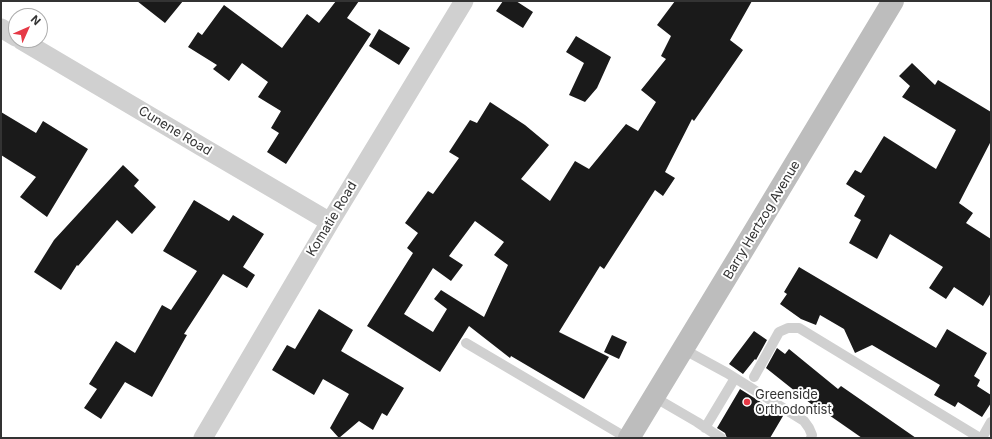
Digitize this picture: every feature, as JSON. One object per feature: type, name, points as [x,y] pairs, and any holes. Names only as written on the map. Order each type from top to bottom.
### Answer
[{"type":"main road","name":"Barry Hertzog Avenue","points":[[628,438],[684,349],[893,1]]},
{"type":"street","name":"Komatie Road","points":[[203,438],[330,222],[464,1]]},
{"type":"street","name":"Cunene Road","points":[[35,48],[330,222]]},
{"type":"lane","points":[[754,377],[779,332],[788,328],[800,328],[981,438],[991,422]]},
{"type":"lane","points":[[466,343],[628,438]]},
{"type":"lane","points":[[684,349],[735,378],[804,421],[811,432],[811,438]]},
{"type":"lane","points":[[705,428],[735,378]]},
{"type":"lane","points":[[654,397],[721,438]]},
{"type":"building","points":[[137,1],[183,1],[165,23]]},
{"type":"building","points":[[336,1],[359,1],[347,18],[371,34],[286,164],[267,152],[279,133],[271,128],[281,111],[258,97],[268,82],[242,63],[229,81],[213,69],[217,65],[188,47],[198,32],[202,35],[224,5],[282,48],[307,14],[319,23]]},
{"type":"building","points":[[503,1],[516,1],[533,12],[523,28],[496,11]]},
{"type":"building","points":[[675,1],[752,1],[730,40],[743,50],[694,121],[692,119],[665,172],[675,178],[663,196],[655,190],[604,269],[600,266],[559,332],[609,357],[584,399],[511,356],[510,358],[469,326],[440,372],[367,326],[413,253],[407,248],[418,233],[405,223],[428,191],[433,194],[459,158],[449,152],[470,120],[477,123],[490,102],[525,125],[549,145],[521,179],[550,201],[575,161],[589,169],[626,124],[638,131],[656,102],[641,90],[666,59],[661,56],[671,36],[657,25]],"holes":[[[475,221],[504,242],[494,255],[508,265],[484,317],[441,290],[434,299],[447,309],[433,332],[404,314],[433,268],[451,281],[463,265],[449,256]]]},
{"type":"building","points":[[379,29],[410,48],[399,65],[369,46]]},
{"type":"building","points":[[576,36],[611,57],[597,88],[585,102],[569,95],[584,63],[566,52]]},
{"type":"building","points":[[912,63],[935,85],[938,80],[991,112],[991,141],[959,203],[973,213],[966,223],[991,239],[991,293],[983,306],[954,287],[946,299],[929,288],[943,267],[890,234],[877,259],[849,243],[861,220],[854,216],[865,196],[846,184],[855,170],[861,173],[884,136],[936,169],[956,130],[902,97],[910,86],[899,76]]},
{"type":"building","points":[[1,112],[36,133],[43,121],[88,149],[47,217],[20,197],[36,177],[1,155]]},
{"type":"building","points":[[123,165],[139,180],[134,186],[156,207],[132,234],[117,220],[78,266],[77,265],[61,290],[34,272],[54,240]]},
{"type":"building","points":[[194,200],[229,221],[233,215],[264,234],[243,267],[255,275],[247,288],[223,274],[184,334],[187,335],[152,397],[125,382],[101,419],[84,408],[97,389],[89,384],[116,341],[135,353],[162,305],[171,310],[197,271],[163,251]]},
{"type":"building","points":[[799,267],[936,348],[947,329],[987,353],[974,376],[980,380],[977,386],[991,395],[991,403],[982,417],[958,402],[955,407],[934,395],[940,385],[872,345],[855,353],[844,329],[820,315],[816,325],[801,319],[780,304],[787,294],[784,292]]},
{"type":"building","points":[[319,309],[353,330],[341,351],[404,388],[387,416],[382,413],[373,430],[359,421],[339,438],[330,428],[349,394],[323,379],[314,395],[272,370],[287,345],[295,349]]},
{"type":"building","points":[[754,331],[767,340],[756,360],[755,359],[743,374],[729,364]]},
{"type":"building","points":[[612,335],[627,342],[619,359],[604,352]]},
{"type":"building","points":[[777,348],[785,354],[789,349],[838,389],[841,386],[916,438],[862,438],[816,406],[815,407],[766,368]]},
{"type":"building","name":"Greenside Orthodontist","points":[[740,389],[783,416],[770,438],[727,438],[725,433],[717,428]]},
{"type":"place","name":"Greenside Orthodontist","points":[[747,402]]}]
